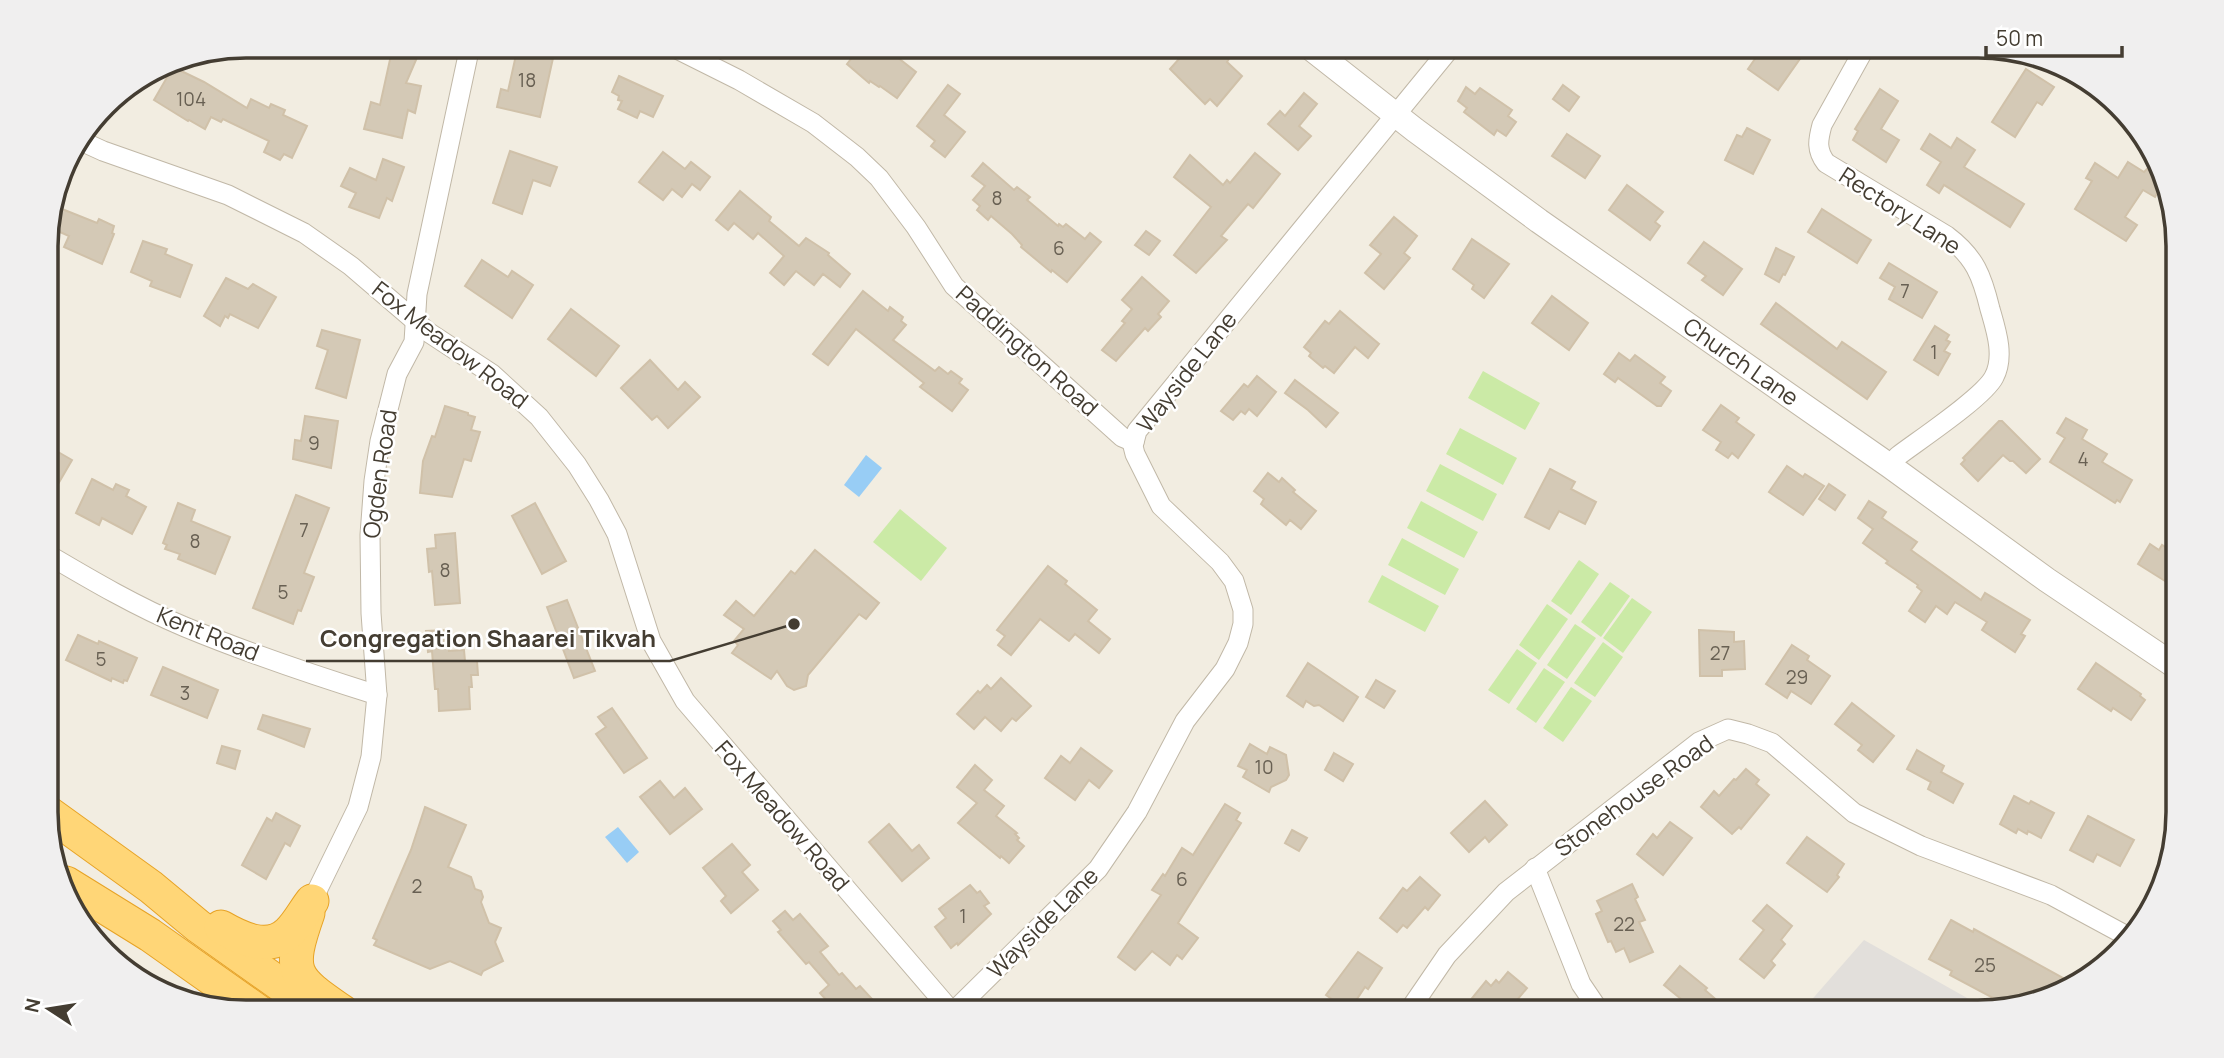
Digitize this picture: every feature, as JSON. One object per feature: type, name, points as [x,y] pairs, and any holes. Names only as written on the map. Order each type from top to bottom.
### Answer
[{"type":"highway","points":[[58,820],[301,1000]]},
{"type":"highway","points":[[151,887],[239,938],[257,942],[275,940],[289,932],[312,901]]},
{"type":"highway","points":[[74,888],[150,935],[241,1000]]},
{"type":"highway","points":[[312,901],[297,945],[295,963],[297,972],[307,987],[325,1000]]},
{"type":"street","name":"Ogden Road","points":[[312,901],[352,821],[363,791],[374,738],[377,695],[371,613],[370,535],[380,441],[397,374],[414,342],[417,294],[467,58]]},
{"type":"street","name":"Paddington Road","points":[[695,58],[813,123],[857,157],[879,178],[916,227],[954,286],[1122,437],[1134,442]]},
{"type":"street","name":"Church Lane","points":[[1324,58],[1415,130],[1550,229],[1890,466],[2047,580],[2166,660]]},
{"type":"street","name":"Wayside Lane","points":[[964,1000],[1098,869],[1137,812],[1185,721],[1225,669],[1238,643],[1243,610],[1234,581],[1220,562],[1161,506],[1135,454],[1137,431],[1442,58]]},
{"type":"street","name":"Rectory Lane","points":[[1859,58],[1822,125],[1818,139],[1820,155],[1826,163],[1964,249],[1974,262],[1984,287],[2000,351],[1994,378],[1980,394],[1898,456],[1890,466]]},
{"type":"street","name":"Fox Meadow Road","points":[[88,144],[228,195],[304,233],[351,266],[415,322],[492,374],[540,417],[578,465],[600,500],[617,534],[651,640],[685,701],[942,1000]]},
{"type":"street","name":"Kent Road","points":[[58,561],[96,583],[184,626],[310,674],[377,695]]},
{"type":"street","name":"Stonehouse Road","points":[[1416,1000],[1447,955],[1506,892],[1699,742],[1728,729],[1772,743],[1854,813],[1921,846],[2051,895],[2121,933]]},
{"type":"street","points":[[1535,868],[1581,984],[1592,1000]]},
{"type":"green space","points":[[1483,371],[1540,403],[1525,430],[1468,398]]},
{"type":"green space","points":[[1460,428],[1517,458],[1503,485],[1446,454]]},
{"type":"green space","points":[[1440,464],[1497,494],[1483,521],[1426,491]]},
{"type":"green space","points":[[1421,501],[1478,532],[1464,558],[1407,528]]},
{"type":"green space","points":[[900,509],[947,548],[921,581],[873,542]]},
{"type":"green space","points":[[1402,538],[1459,569],[1445,595],[1388,565]]},
{"type":"green space","points":[[1579,560],[1599,574],[1571,615],[1551,601]]},
{"type":"green space","points":[[1382,575],[1439,606],[1425,632],[1368,602]]},
{"type":"green space","points":[[1610,582],[1630,596],[1601,637],[1581,622]]},
{"type":"green space","points":[[1632,598],[1652,612],[1623,653],[1603,638]]},
{"type":"green space","points":[[1547,604],[1568,619],[1539,660],[1519,645]]},
{"type":"green space","points":[[1575,624],[1596,638],[1567,679],[1547,665]]},
{"type":"green space","points":[[1603,642],[1623,657],[1595,697],[1574,683]]},
{"type":"green space","points":[[1517,649],[1537,663],[1509,704],[1488,690]]},
{"type":"green space","points":[[1544,668],[1565,682],[1536,723],[1516,709]]},
{"type":"green space","points":[[1571,687],[1592,701],[1563,742],[1543,728]]},
{"type":"shaded area","points":[[1864,940],[1971,1000],[1812,1000]]},
{"type":"water","points":[[866,455],[882,468],[859,497],[844,485]]},
{"type":"water","points":[[618,827],[639,852],[627,863],[605,837]]},
{"type":"building","points":[[390,58],[417,58],[406,83],[421,86],[415,113],[408,110],[402,138],[364,129],[371,102],[380,105]]},
{"type":"building","points":[[515,58],[553,58],[540,117],[497,107],[501,89],[508,91]]},
{"type":"building","points":[[852,58],[898,58],[916,72],[897,98],[880,86],[870,81],[869,83],[847,64]]},
{"type":"building","points":[[1177,58],[1229,58],[1227,62],[1242,76],[1217,106],[1210,99],[1205,104],[1170,69],[1179,59]]},
{"type":"building","points":[[1756,58],[1801,58],[1778,90],[1748,69]]},
{"type":"building","points":[[2026,69],[2054,87],[2042,105],[2037,102],[2015,137],[1992,122]]},
{"type":"building","points":[[179,70],[247,108],[251,99],[269,108],[271,104],[285,110],[283,115],[307,126],[292,158],[284,154],[280,160],[264,152],[269,141],[223,119],[221,122],[211,117],[205,129],[154,100],[169,75]]},
{"type":"building","points":[[619,76],[663,96],[653,117],[640,111],[637,118],[618,109],[622,101],[612,92]]},
{"type":"building","points":[[948,85],[960,94],[944,115],[965,132],[945,157],[931,146],[935,141],[917,126]]},
{"type":"building","points":[[1563,85],[1579,97],[1569,111],[1553,99]]},
{"type":"building","points":[[1466,87],[1475,94],[1480,88],[1512,110],[1508,116],[1516,122],[1506,136],[1497,130],[1494,135],[1464,112],[1467,108],[1458,101]]},
{"type":"building","points":[[1880,89],[1898,101],[1881,129],[1899,140],[1886,162],[1853,140],[1858,131],[1855,129]]},
{"type":"building","points":[[1304,93],[1317,104],[1299,126],[1311,136],[1298,150],[1268,124],[1280,111],[1285,116]]},
{"type":"building","points":[[1747,128],[1770,140],[1753,174],[1725,160],[1737,135],[1742,137]]},
{"type":"building","points":[[1567,134],[1600,156],[1585,178],[1552,156]]},
{"type":"building","points":[[1930,134],[1951,148],[1957,138],[1975,150],[1964,167],[2024,204],[2010,227],[1944,185],[1939,193],[1927,185],[1941,162],[1921,149]]},
{"type":"building","points":[[510,151],[557,167],[550,186],[533,180],[522,214],[493,203]]},
{"type":"building","points":[[663,152],[685,169],[691,162],[710,177],[700,190],[692,184],[682,197],[672,189],[663,200],[639,182]]},
{"type":"building","points":[[1255,153],[1280,174],[1253,208],[1248,204],[1221,236],[1227,240],[1196,273],[1174,255],[1211,207],[1174,177],[1190,155],[1223,185],[1227,180],[1230,183]]},
{"type":"building","points":[[383,159],[404,167],[392,201],[387,198],[379,218],[349,207],[356,193],[341,186],[350,168],[376,180]]},
{"type":"building","points":[[2128,162],[2144,172],[2147,169],[2151,171],[2158,192],[2155,197],[2143,190],[2125,217],[2137,225],[2126,241],[2075,209],[2092,181],[2086,178],[2095,163],[2118,178]]},
{"type":"building","points":[[983,163],[1014,190],[1017,187],[1030,197],[1027,200],[1058,226],[1059,224],[1063,227],[1066,224],[1085,239],[1090,233],[1101,242],[1067,282],[1021,247],[1012,234],[991,216],[988,220],[977,210],[980,206],[973,200],[985,186],[972,176]]},
{"type":"building","points":[[1627,185],[1663,212],[1655,222],[1660,226],[1650,240],[1609,210]]},
{"type":"building","points":[[740,191],[771,217],[769,221],[799,246],[806,238],[829,253],[828,255],[850,274],[840,287],[823,274],[814,285],[796,271],[784,285],[770,273],[784,256],[758,233],[753,239],[734,223],[728,230],[716,220]]},
{"type":"building","points":[[1822,209],[1871,240],[1857,263],[1808,232]]},
{"type":"building","points":[[61,211],[97,223],[99,219],[114,226],[114,234],[102,264],[64,247],[69,236],[58,231]]},
{"type":"building","points":[[1394,217],[1417,236],[1404,253],[1410,258],[1384,289],[1365,273],[1381,254],[1370,245]]},
{"type":"building","points":[[1146,231],[1160,241],[1149,255],[1135,245]]},
{"type":"building","points":[[1472,239],[1509,264],[1484,298],[1472,289],[1474,285],[1453,269]]},
{"type":"building","points":[[143,241],[167,249],[165,254],[192,265],[180,297],[150,286],[152,281],[131,272]]},
{"type":"building","points":[[1704,242],[1742,269],[1723,295],[1702,280],[1706,276],[1688,263]]},
{"type":"building","points":[[1776,248],[1794,257],[1779,282],[1765,274]]},
{"type":"building","points":[[482,260],[508,277],[512,271],[533,285],[512,318],[465,286]]},
{"type":"building","points":[[1889,263],[1937,292],[1922,318],[1889,299],[1895,287],[1880,278]]},
{"type":"building","points":[[1142,277],[1169,301],[1158,314],[1161,317],[1148,331],[1145,328],[1116,361],[1102,350],[1125,323],[1122,321],[1132,309],[1122,300]]},
{"type":"building","points":[[226,278],[248,289],[253,284],[276,297],[258,328],[230,314],[228,318],[225,316],[220,326],[204,316]]},
{"type":"building","points":[[863,291],[888,311],[890,307],[903,317],[901,321],[906,325],[893,340],[935,371],[939,367],[962,379],[959,383],[968,390],[952,411],[920,387],[924,383],[856,329],[828,365],[813,354]]},
{"type":"building","points":[[1552,296],[1588,323],[1569,350],[1532,323]]},
{"type":"building","points":[[1776,303],[1837,349],[1842,342],[1886,372],[1867,399],[1761,324]]},
{"type":"building","points":[[571,309],[619,346],[596,376],[548,339]]},
{"type":"building","points":[[1340,311],[1379,344],[1368,358],[1355,347],[1334,373],[1309,356],[1311,353],[1304,347],[1325,321],[1329,324]]},
{"type":"building","points":[[1935,326],[1949,335],[1946,340],[1950,342],[1944,351],[1950,354],[1938,375],[1914,360]]},
{"type":"building","points":[[322,330],[360,340],[346,398],[316,388],[328,350],[317,346]]},
{"type":"building","points":[[1619,353],[1630,361],[1635,355],[1665,377],[1660,383],[1671,391],[1661,406],[1657,406],[1618,378],[1615,382],[1604,374]]},
{"type":"building","points":[[650,360],[678,390],[685,382],[700,397],[668,428],[657,416],[652,420],[621,388]]},
{"type":"building","points":[[1257,376],[1276,392],[1257,416],[1249,409],[1245,414],[1241,411],[1233,420],[1221,411],[1244,384],[1248,387]]},
{"type":"building","points":[[1295,380],[1338,413],[1326,427],[1285,393]]},
{"type":"building","points":[[1721,405],[1739,418],[1736,422],[1754,435],[1738,458],[1732,453],[1728,458],[1716,450],[1721,442],[1703,430]]},
{"type":"building","points":[[445,406],[475,417],[471,430],[480,432],[471,461],[464,459],[452,497],[420,493],[423,461],[432,436],[435,437]]},
{"type":"building","points":[[305,416],[338,421],[331,468],[293,459],[295,440],[301,441]]},
{"type":"building","points":[[2066,418],[2087,430],[2082,439],[2107,454],[2102,462],[2132,480],[2120,502],[2117,500],[2115,503],[2050,462],[2065,438],[2057,433]]},
{"type":"building","points":[[1999,421],[2040,459],[2026,473],[2003,455],[1978,481],[1961,464],[1965,460],[1963,458]]},
{"type":"building","points":[[58,452],[72,460],[58,484]]},
{"type":"building","points":[[1787,466],[1824,486],[1803,515],[1769,492]]},
{"type":"building","points":[[1550,469],[1575,482],[1571,489],[1596,502],[1585,524],[1559,511],[1549,529],[1525,517]]},
{"type":"building","points":[[1268,473],[1279,482],[1282,478],[1295,490],[1293,492],[1316,511],[1301,529],[1290,520],[1286,525],[1261,504],[1264,499],[1254,491]]},
{"type":"building","points":[[92,479],[113,490],[116,484],[129,490],[126,496],[146,507],[132,534],[102,518],[99,525],[76,513]]},
{"type":"building","points":[[1829,484],[1845,495],[1835,510],[1819,499]]},
{"type":"building","points":[[296,495],[329,508],[304,573],[314,577],[293,624],[253,608]]},
{"type":"building","points":[[1869,501],[1886,512],[1882,518],[1917,542],[1911,550],[1981,600],[1985,593],[2030,620],[2021,634],[2025,636],[2015,652],[1982,630],[1987,622],[1955,602],[1947,614],[1936,606],[1925,622],[1909,611],[1922,591],[1918,585],[1863,543],[1873,529],[1858,518]]},
{"type":"building","points":[[178,503],[195,510],[191,521],[230,537],[215,574],[178,559],[180,554],[165,549],[167,545],[163,543]]},
{"type":"building","points":[[535,503],[566,561],[542,574],[512,516]]},
{"type":"building","points":[[455,533],[460,603],[435,605],[427,549],[436,548],[435,535]]},
{"type":"building","points":[[2150,544],[2159,550],[2162,545],[2166,548],[2165,581],[2138,564]]},
{"type":"building","points":[[815,550],[879,603],[866,619],[859,614],[808,675],[806,686],[794,690],[787,686],[777,671],[771,679],[732,653],[738,645],[734,641],[744,629],[724,615],[736,601],[754,616],[791,571],[795,574]]},
{"type":"building","points":[[1048,566],[1097,610],[1088,621],[1110,639],[1099,653],[1075,634],[1069,641],[1040,619],[1011,655],[998,645],[1005,636],[997,630]]},
{"type":"building","points":[[567,600],[595,671],[574,678],[547,607]]},
{"type":"building","points":[[447,630],[449,651],[464,650],[465,661],[477,661],[478,675],[471,675],[472,687],[469,687],[470,709],[439,711],[432,651],[428,652],[426,631]]},
{"type":"building","points":[[1699,630],[1734,632],[1734,642],[1744,641],[1745,669],[1722,670],[1722,676],[1700,676]]},
{"type":"building","points":[[78,635],[137,658],[127,681],[124,680],[123,683],[112,678],[111,681],[66,660]]},
{"type":"building","points":[[1792,645],[1809,656],[1807,660],[1830,676],[1811,704],[1791,691],[1787,698],[1766,684]]},
{"type":"building","points":[[1308,663],[1358,697],[1343,721],[1319,705],[1314,706],[1306,701],[1303,707],[1287,696]]},
{"type":"building","points":[[2096,663],[2141,694],[2145,700],[2131,720],[2113,708],[2111,711],[2078,689]]},
{"type":"building","points":[[163,667],[218,690],[207,718],[151,695]]},
{"type":"building","points":[[1001,678],[1031,706],[1016,721],[1012,718],[1001,731],[985,717],[974,729],[957,714],[978,691],[980,693],[987,685],[991,689]]},
{"type":"building","points":[[1376,680],[1395,691],[1384,708],[1366,697]]},
{"type":"building","points":[[1852,703],[1894,736],[1873,762],[1858,750],[1862,745],[1835,724]]},
{"type":"building","points":[[612,708],[647,758],[624,773],[596,734],[606,727],[598,717]]},
{"type":"building","points":[[263,715],[310,729],[304,747],[258,729]]},
{"type":"building","points":[[1250,744],[1267,754],[1270,747],[1286,755],[1289,775],[1286,780],[1271,787],[1269,792],[1243,777],[1247,770],[1238,766]]},
{"type":"building","points":[[222,746],[240,751],[235,769],[217,763]]},
{"type":"building","points":[[1081,748],[1112,771],[1099,788],[1089,780],[1075,800],[1045,778],[1061,756],[1070,763]]},
{"type":"building","points":[[1917,750],[1944,766],[1941,772],[1963,784],[1953,803],[1928,789],[1931,782],[1907,769]]},
{"type":"building","points":[[1334,753],[1353,764],[1343,781],[1325,770]]},
{"type":"building","points":[[975,765],[992,780],[984,790],[1004,806],[996,816],[1017,833],[1017,840],[1024,846],[1009,863],[958,823],[977,803],[957,787]]},
{"type":"building","points":[[1746,769],[1759,780],[1756,784],[1769,795],[1741,829],[1739,827],[1732,834],[1701,807],[1714,791],[1719,796]]},
{"type":"building","points":[[660,781],[674,798],[685,788],[702,809],[670,834],[640,797]]},
{"type":"building","points":[[2014,796],[2054,813],[2041,838],[2018,829],[2016,833],[2000,824]]},
{"type":"building","points":[[1485,801],[1507,825],[1489,842],[1485,837],[1469,852],[1451,833]]},
{"type":"building","points":[[1225,804],[1240,813],[1236,820],[1241,823],[1178,923],[1198,938],[1182,959],[1177,955],[1170,965],[1152,951],[1135,970],[1118,957],[1161,895],[1152,890],[1163,874],[1165,876],[1182,848],[1193,855]]},
{"type":"building","points":[[425,807],[466,825],[448,867],[471,877],[475,889],[481,891],[481,902],[489,923],[501,928],[495,942],[503,961],[483,971],[481,975],[450,961],[430,969],[374,945],[377,940],[373,938],[411,850]]},
{"type":"building","points":[[276,813],[300,826],[290,846],[285,843],[266,879],[242,865],[267,818],[272,821]]},
{"type":"building","points":[[2088,816],[2134,840],[2120,866],[2097,854],[2093,862],[2070,850]]},
{"type":"building","points":[[1670,822],[1692,838],[1663,875],[1637,854],[1653,834],[1657,838]]},
{"type":"building","points":[[889,824],[912,851],[919,845],[929,858],[902,881],[869,842]]},
{"type":"building","points":[[1292,830],[1307,838],[1299,851],[1285,843]]},
{"type":"building","points":[[1807,837],[1844,864],[1837,875],[1839,877],[1827,892],[1787,863]]},
{"type":"building","points":[[732,844],[750,865],[742,872],[758,890],[731,913],[721,901],[726,896],[703,868]]},
{"type":"building","points":[[1420,877],[1440,895],[1428,910],[1425,907],[1407,928],[1403,925],[1397,932],[1380,918],[1403,888],[1407,891]]},
{"type":"building","points":[[1632,884],[1638,897],[1635,899],[1645,920],[1639,922],[1653,952],[1630,962],[1624,948],[1616,952],[1611,941],[1608,942],[1596,914],[1602,911],[1597,901]]},
{"type":"building","points":[[970,885],[977,893],[980,891],[989,903],[984,906],[991,914],[958,945],[957,943],[951,948],[935,927],[946,918],[939,909]]},
{"type":"building","points":[[1767,905],[1792,926],[1781,940],[1785,944],[1771,961],[1775,965],[1764,978],[1740,959],[1764,930],[1753,921]]},
{"type":"building","points":[[785,911],[793,920],[800,914],[828,946],[820,952],[839,975],[842,973],[856,989],[860,986],[873,1000],[826,1000],[820,993],[829,985],[778,932],[781,930],[773,921]]},
{"type":"building","points":[[1951,920],[1973,932],[1974,929],[2065,979],[2015,997],[1996,999],[1950,975],[1952,971],[1929,959]]},
{"type":"building","points":[[1358,952],[1382,968],[1368,989],[1365,987],[1356,1000],[1333,1000],[1326,995]]},
{"type":"building","points":[[1680,966],[1707,988],[1705,990],[1717,1000],[1682,1000],[1664,985]]},
{"type":"building","points":[[1508,972],[1527,988],[1517,1000],[1471,1000],[1486,981],[1491,986],[1496,980],[1499,983]]},
{"type":"place","name":"Congregation Shaarei Tikvah","points":[[794,624]]}]
